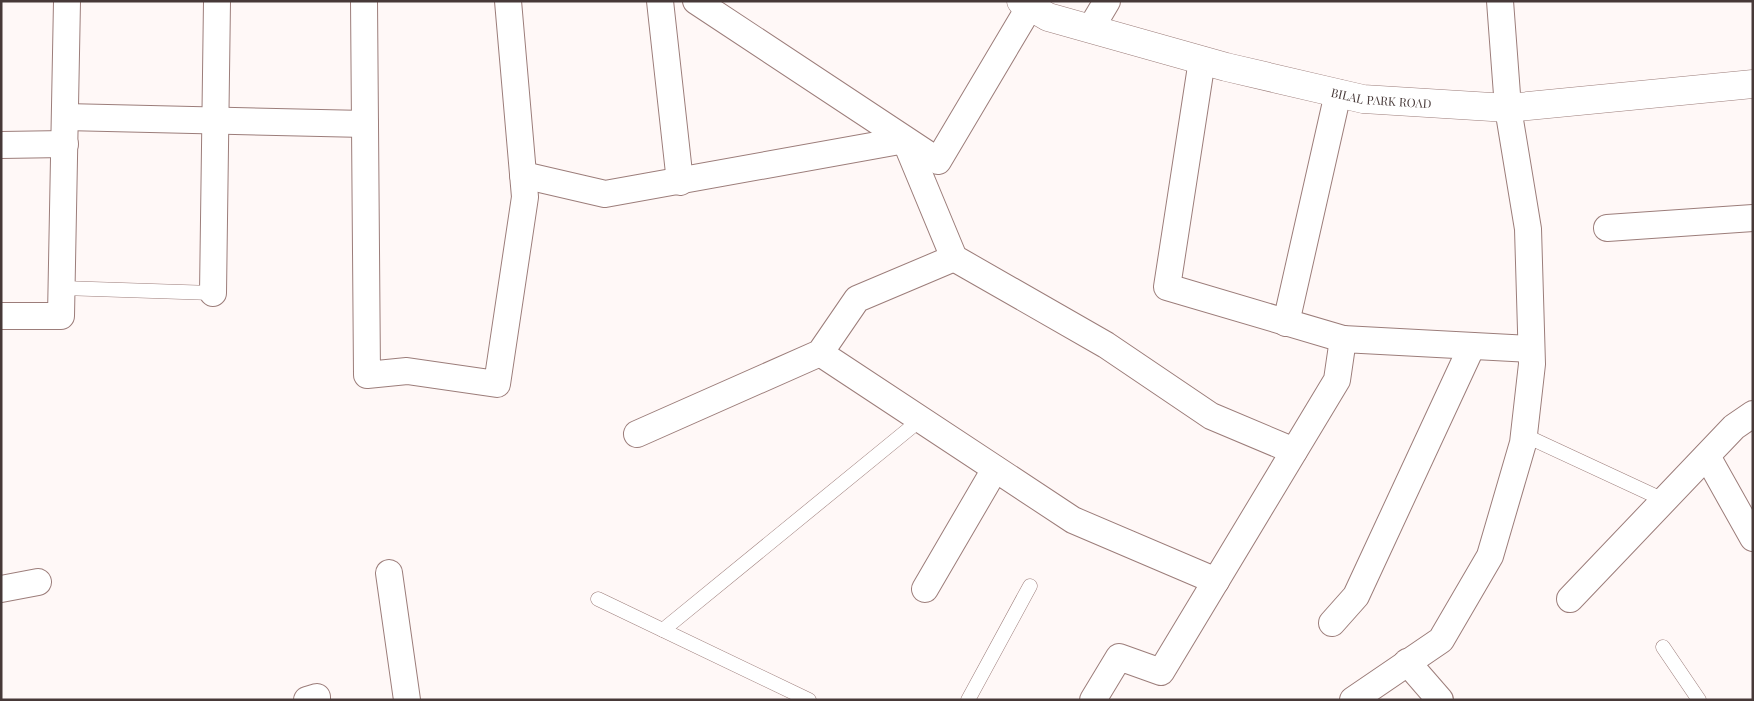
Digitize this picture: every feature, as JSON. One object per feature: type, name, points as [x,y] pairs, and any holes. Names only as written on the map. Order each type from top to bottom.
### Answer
[{"type":"street","points":[[1,316],[61,316],[67,1]]},
{"type":"street","points":[[213,293],[217,1]]},
{"type":"street","points":[[364,1],[367,375],[407,371],[497,384],[525,197],[508,1]]},
{"type":"street","points":[[660,1],[680,182]]},
{"type":"street","points":[[696,1],[938,161],[1026,4]]},
{"type":"street","points":[[1091,28],[1107,1]]},
{"type":"street","points":[[1353,700],[1441,640],[1490,556],[1524,435],[1532,364],[1528,229],[1508,108],[1500,1]]},
{"type":"street","name":"BILAL PARK ROAD","points":[[1026,4],[1048,17],[1202,60],[1363,99],[1508,108],[1753,84]]},
{"type":"street","points":[[1202,60],[1167,287],[1343,339],[1531,350]]},
{"type":"street","points":[[1286,323],[1338,93]]},
{"type":"street","points":[[65,117],[365,124]]},
{"type":"street","points":[[523,175],[605,194],[905,140]]},
{"type":"street","points":[[905,140],[954,258],[1106,345],[1211,416],[1294,451]]},
{"type":"street","points":[[1,145],[65,144]]},
{"type":"street","points":[[1607,228],[1753,218]]},
{"type":"street","points":[[637,434],[820,353],[857,298],[954,258]]},
{"type":"street","points":[[1093,700],[1119,657],[1161,672],[1337,380],[1343,339]]},
{"type":"street","points":[[1332,623],[1356,596],[1472,346]]},
{"type":"street","points":[[820,353],[1073,520],[1216,581]]},
{"type":"street","points":[[1570,599],[1734,427],[1753,414]]},
{"type":"street","points":[[1707,456],[1753,538]]},
{"type":"street","points":[[925,589],[995,469]]},
{"type":"street","points":[[389,573],[407,700]]},
{"type":"street","points":[[1,590],[38,582]]},
{"type":"street","points":[[1407,662],[1440,700]]},
{"type":"street","points":[[307,700],[317,698],[317,700]]},
{"type":"lane","points":[[62,288],[213,293]]},
{"type":"lane","points":[[663,630],[920,420]]},
{"type":"lane","points":[[1524,435],[1664,500]]},
{"type":"lane","points":[[968,700],[1030,586]]},
{"type":"lane","points":[[598,599],[809,700]]},
{"type":"lane","points":[[1663,646],[1699,700]]}]
